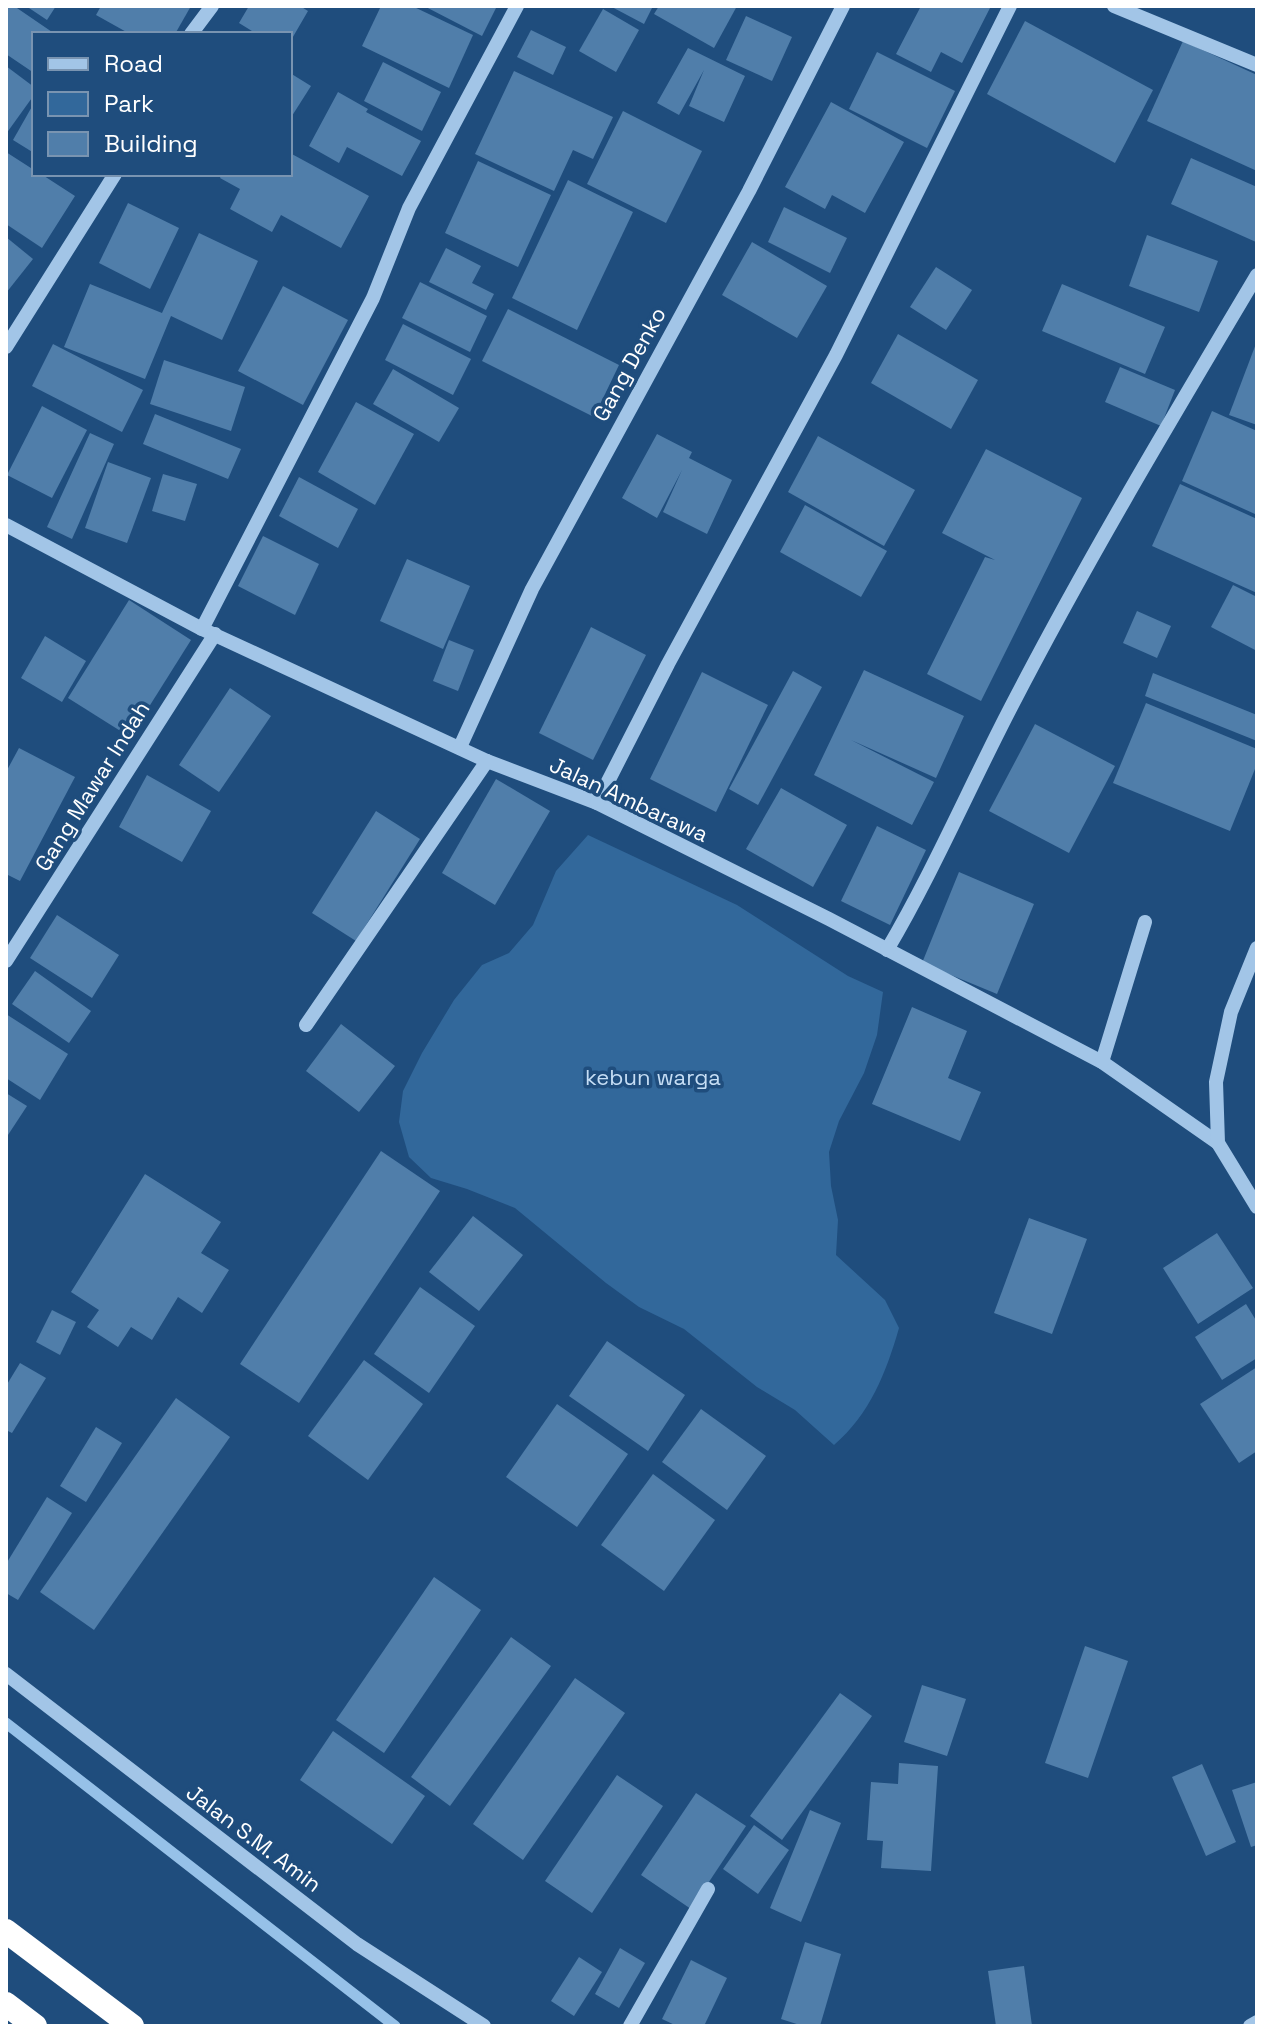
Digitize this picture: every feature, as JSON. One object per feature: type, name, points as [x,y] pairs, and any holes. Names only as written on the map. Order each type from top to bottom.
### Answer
[{"type":"highway","points":[[6,1931],[132,2026]]},
{"type":"highway","points":[[6,2004],[35,2026]]},
{"type":"street","points":[[192,32],[212,6]]},
{"type":"street","name":"Gang Mawar Indah","points":[[6,961],[208,632],[373,298],[409,208],[517,6]]},
{"type":"street","name":"Gang Denko","points":[[460,747],[532,589],[749,191],[843,6]]},
{"type":"street","points":[[597,803],[675,651],[836,355],[1010,6]]},
{"type":"street","points":[[1114,6],[1257,65]]},
{"type":"street","points":[[6,347],[114,176]]},
{"type":"street","points":[[887,950],[914,903],[1018,694],[1147,461],[1257,275]]},
{"type":"street","name":"Jalan Ambarawa","points":[[6,525],[208,632],[487,761],[597,803],[887,950],[1102,1062],[1218,1143]]},
{"type":"street","points":[[306,1025],[487,761]]},
{"type":"street","points":[[1102,1062],[1145,922]]},
{"type":"street","points":[[1257,948],[1231,1012],[1216,1082],[1218,1143],[1257,1207]]},
{"type":"street","name":"Jalan S.M. Amin","points":[[6,1674],[357,1944],[484,2026]]},
{"type":"street","points":[[630,2026],[708,1889]]},
{"type":"street","points":[[1250,2026],[1257,2022]]},
{"type":"green space","name":"kebun warga","points":[[588,835],[737,905],[848,976],[883,992],[877,1035],[864,1073],[839,1121],[829,1152],[831,1186],[838,1220],[836,1255],[885,1300],[899,1328],[875,1392],[858,1420],[834,1445],[795,1410],[757,1387],[684,1329],[639,1307],[606,1283],[515,1208],[431,1178],[409,1157],[399,1122],[403,1091],[422,1053],[454,1000],[482,965],[509,953],[533,925],[556,871]]},
{"type":"building","points":[[9,6],[14,6],[52,32],[32,32],[32,72],[6,54],[6,11]]},
{"type":"building","points":[[26,6],[56,6],[47,20]]},
{"type":"building","points":[[101,6],[191,6],[176,32],[126,32],[96,15]]},
{"type":"building","points":[[249,6],[300,6],[308,11],[292,39],[292,32],[254,32],[239,23]]},
{"type":"building","points":[[381,6],[412,6],[473,35],[449,88],[362,46]]},
{"type":"building","points":[[424,6],[497,6],[482,36]]},
{"type":"building","points":[[610,6],[653,6],[644,24]]},
{"type":"building","points":[[659,6],[737,6],[714,48],[654,14]]},
{"type":"building","points":[[921,6],[991,6],[962,63],[941,52],[931,72],[896,54]]},
{"type":"building","points":[[603,9],[639,30],[616,72],[579,51]]},
{"type":"building","points":[[746,16],[792,37],[772,81],[726,60]]},
{"type":"building","points":[[1025,21],[1153,90],[1115,163],[987,94]]},
{"type":"building","points":[[531,30],[566,47],[553,75],[517,57]]},
{"type":"building","points":[[1183,41],[1257,75],[1257,171],[1147,121]]},
{"type":"building","points":[[688,48],[745,76],[724,122],[689,106],[704,70],[679,115],[657,103]]},
{"type":"building","points":[[877,52],[955,91],[927,148],[849,109]]},
{"type":"building","points":[[383,62],[441,92],[422,131],[364,101]]},
{"type":"building","points":[[6,66],[32,86],[32,98],[6,134]]},
{"type":"building","points":[[514,71],[613,117],[593,159],[573,150],[554,191],[475,154]]},
{"type":"building","points":[[292,74],[311,86],[292,116]]},
{"type":"building","points":[[338,92],[368,109],[366,112],[421,141],[402,176],[347,147],[339,163],[309,146]]},
{"type":"building","points":[[831,102],[904,142],[865,213],[832,195],[825,209],[785,187]]},
{"type":"building","points":[[32,107],[32,152],[13,140]]},
{"type":"building","points":[[623,111],[702,151],[666,223],[587,184]]},
{"type":"building","points":[[6,152],[32,169],[32,176],[44,176],[75,196],[42,248],[6,224]]},
{"type":"building","points":[[292,154],[369,196],[341,248],[281,215],[272,232],[230,209],[240,189],[220,178],[292,176]]},
{"type":"building","points":[[1191,158],[1257,187],[1256,242],[1171,204]]},
{"type":"building","points":[[478,161],[551,195],[518,267],[445,233]]},
{"type":"building","points":[[568,180],[633,212],[577,330],[512,298]]},
{"type":"building","points":[[128,203],[179,228],[150,289],[99,263]]},
{"type":"building","points":[[784,207],[847,238],[830,273],[768,242]]},
{"type":"building","points":[[199,233],[258,261],[222,340],[171,316],[145,379],[64,347],[90,284],[162,313]]},
{"type":"building","points":[[1147,235],[1218,261],[1199,312],[1129,286]]},
{"type":"building","points":[[6,237],[33,259],[6,293]]},
{"type":"building","points":[[752,242],[827,286],[797,338],[722,295]]},
{"type":"building","points":[[446,248],[481,266],[472,283],[494,294],[486,310],[429,282]]},
{"type":"building","points":[[936,267],[972,290],[946,330],[910,307]]},
{"type":"building","points":[[420,282],[487,316],[470,352],[402,318]]},
{"type":"building","points":[[1062,284],[1165,327],[1145,374],[1042,331]]},
{"type":"building","points":[[283,286],[348,320],[303,405],[238,371]]},
{"type":"building","points":[[508,309],[619,365],[594,417],[482,361]]},
{"type":"building","points":[[403,324],[471,359],[453,395],[385,360]]},
{"type":"building","points":[[898,334],[978,380],[951,429],[871,383]]},
{"type":"building","points":[[1257,341],[1257,425],[1229,415]]},
{"type":"building","points":[[53,344],[143,390],[122,432],[32,386]]},
{"type":"building","points":[[164,360],[245,387],[231,431],[150,404]]},
{"type":"building","points":[[1120,367],[1175,390],[1161,426],[1105,402]]},
{"type":"building","points":[[393,369],[459,408],[439,442],[373,404]]},
{"type":"building","points":[[356,402],[414,434],[375,505],[318,472]]},
{"type":"building","points":[[42,406],[87,430],[52,498],[7,475]]},
{"type":"building","points":[[1212,411],[1257,431],[1255,514],[1182,481]]},
{"type":"building","points":[[155,414],[241,449],[228,479],[143,444]]},
{"type":"building","points":[[90,433],[114,444],[72,539],[47,527]]},
{"type":"building","points":[[657,434],[692,452],[689,458],[732,480],[707,534],[663,512],[682,470],[657,518],[622,498]]},
{"type":"building","points":[[818,436],[915,490],[884,546],[788,492]]},
{"type":"building","points":[[986,449],[1082,498],[981,701],[927,674],[985,557],[995,560],[942,533]]},
{"type":"building","points":[[108,462],[151,478],[127,543],[85,528]]},
{"type":"building","points":[[163,474],[197,484],[185,521],[152,511]]},
{"type":"building","points":[[299,477],[358,509],[338,548],[279,516]]},
{"type":"building","points":[[1180,484],[1257,519],[1257,593],[1152,546]]},
{"type":"building","points":[[805,505],[887,551],[861,597],[780,552]]},
{"type":"building","points":[[263,536],[319,564],[295,615],[238,586]]},
{"type":"building","points":[[407,559],[470,586],[443,649],[380,621]]},
{"type":"building","points":[[1233,585],[1257,597],[1257,651],[1211,627]]},
{"type":"building","points":[[129,600],[191,640],[130,737],[68,698]]},
{"type":"building","points":[[1137,611],[1171,626],[1157,658],[1123,643]]},
{"type":"building","points":[[591,627],[646,655],[593,760],[539,733]]},
{"type":"building","points":[[45,636],[86,661],[62,702],[21,678]]},
{"type":"building","points":[[449,640],[474,650],[458,691],[433,681]]},
{"type":"building","points":[[864,670],[964,716],[936,778],[851,740],[934,782],[912,825],[814,775]]},
{"type":"building","points":[[793,671],[822,687],[758,805],[729,789]]},
{"type":"building","points":[[702,672],[768,705],[716,812],[650,779]]},
{"type":"building","points":[[1153,673],[1257,715],[1257,741],[1145,696]]},
{"type":"building","points":[[230,688],[271,716],[219,792],[179,765]]},
{"type":"building","points":[[1146,703],[1257,749],[1257,764],[1230,831],[1113,783]]},
{"type":"building","points":[[1035,724],[1115,766],[1069,853],[989,811]]},
{"type":"building","points":[[19,748],[75,777],[20,881],[6,874],[6,772]]},
{"type":"building","points":[[147,775],[211,811],[182,862],[119,827]]},
{"type":"building","points":[[496,779],[550,811],[495,905],[442,873]]},
{"type":"building","points":[[781,788],[847,825],[813,887],[746,849]]},
{"type":"building","points":[[376,811],[420,839],[356,941],[312,913]]},
{"type":"building","points":[[877,826],[926,850],[890,925],[841,901]]},
{"type":"building","points":[[959,872],[1034,904],[997,994],[922,963]]},
{"type":"building","points":[[57,915],[119,955],[92,998],[30,958]]},
{"type":"building","points":[[35,971],[91,1011],[69,1043],[12,1004]]},
{"type":"building","points":[[912,1007],[967,1031],[948,1078],[981,1092],[960,1141],[872,1104]]},
{"type":"building","points":[[6,1014],[68,1054],[40,1100],[6,1078]]},
{"type":"building","points":[[341,1024],[395,1066],[359,1112],[306,1071]]},
{"type":"building","points":[[6,1093],[27,1106],[6,1138]]},
{"type":"building","points":[[381,1151],[440,1191],[299,1403],[240,1364]]},
{"type":"building","points":[[145,1174],[221,1222],[201,1253],[229,1270],[202,1313],[178,1297],[152,1340],[131,1327],[118,1347],[87,1327],[99,1310],[71,1292]]},
{"type":"building","points":[[473,1216],[523,1255],[479,1311],[429,1272]]},
{"type":"building","points":[[1029,1218],[1087,1239],[1052,1334],[994,1313]]},
{"type":"building","points":[[1217,1233],[1253,1288],[1198,1324],[1163,1268]]},
{"type":"building","points":[[420,1287],[475,1326],[429,1393],[374,1354]]},
{"type":"building","points":[[1246,1304],[1257,1322],[1257,1358],[1222,1380],[1195,1337]]},
{"type":"building","points":[[52,1310],[76,1322],[60,1355],[36,1342]]},
{"type":"building","points":[[607,1341],[685,1395],[648,1451],[569,1396]]},
{"type":"building","points":[[364,1360],[423,1404],[368,1480],[308,1436]]},
{"type":"building","points":[[20,1363],[46,1378],[12,1433],[6,1430],[6,1386]]},
{"type":"building","points":[[1257,1367],[1257,1451],[1239,1463],[1200,1404]]},
{"type":"building","points":[[176,1398],[230,1437],[94,1630],[40,1592]]},
{"type":"building","points":[[557,1404],[628,1454],[577,1527],[506,1477]]},
{"type":"building","points":[[701,1409],[766,1456],[727,1510],[662,1462]]},
{"type":"building","points":[[96,1427],[122,1443],[86,1502],[60,1486]]},
{"type":"building","points":[[653,1474],[715,1520],[664,1591],[601,1545]]},
{"type":"building","points":[[47,1497],[72,1513],[18,1600],[6,1593],[6,1564]]},
{"type":"building","points":[[434,1577],[481,1610],[384,1753],[336,1720]]},
{"type":"building","points":[[511,1637],[551,1666],[450,1806],[411,1777]]},
{"type":"building","points":[[1085,1646],[1128,1661],[1088,1778],[1045,1763]]},
{"type":"building","points":[[575,1678],[625,1713],[523,1860],[473,1824]]},
{"type":"building","points":[[922,1685],[966,1699],[947,1756],[904,1742]]},
{"type":"building","points":[[840,1693],[872,1716],[782,1840],[750,1816]]},
{"type":"building","points":[[333,1731],[425,1796],[392,1844],[300,1780]]},
{"type":"building","points":[[899,1763],[938,1766],[931,1871],[881,1868],[883,1841],[867,1840],[871,1782],[898,1784]]},
{"type":"building","points":[[1202,1764],[1236,1842],[1206,1856],[1172,1777]]},
{"type":"building","points":[[617,1775],[663,1806],[592,1913],[545,1881]]},
{"type":"building","points":[[1257,1782],[1257,1845],[1251,1847],[1232,1790]]},
{"type":"building","points":[[696,1793],[746,1826],[691,1909],[641,1875]]},
{"type":"building","points":[[810,1810],[841,1823],[801,1922],[770,1908]]},
{"type":"building","points":[[754,1825],[789,1850],[758,1894],[723,1869]]},
{"type":"building","points":[[805,1942],[841,1954],[820,2026],[803,2026],[781,2019]]},
{"type":"building","points":[[620,1948],[645,1963],[619,2008],[595,1994]]},
{"type":"building","points":[[579,1957],[602,1972],[574,2016],[551,2001]]},
{"type":"building","points":[[691,1960],[727,1978],[704,2026],[677,2026],[662,2019]]},
{"type":"building","points":[[1024,1966],[1032,2026],[996,2026],[988,1971]]},
{"type":"waterway","points":[[6,1723],[395,2026]]}]
